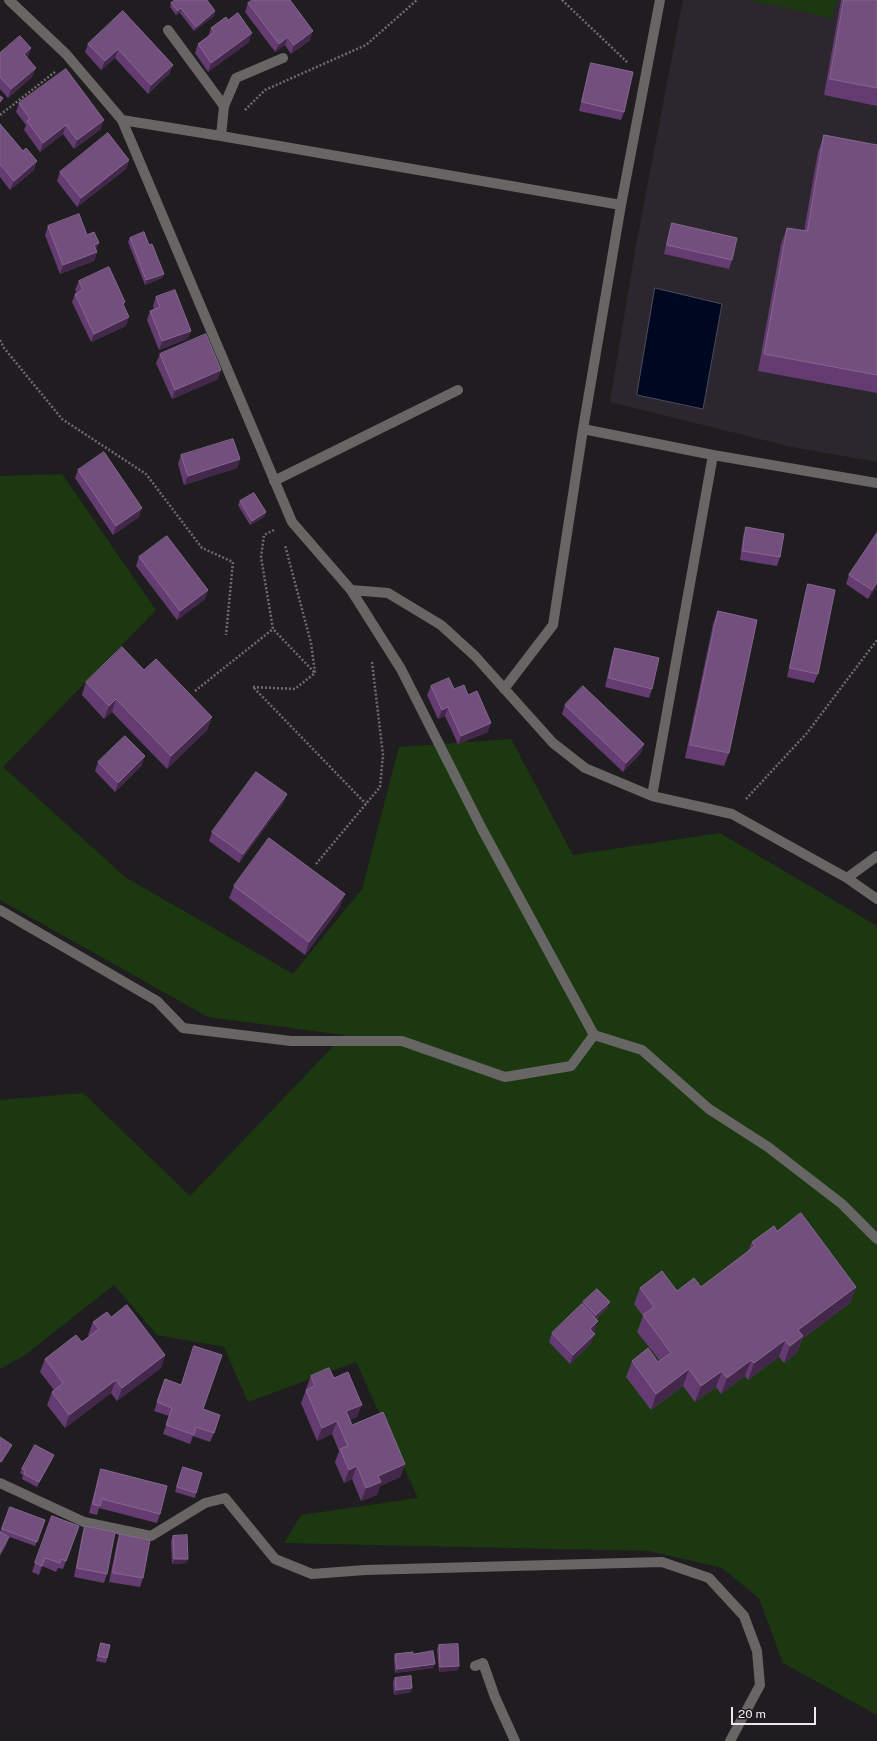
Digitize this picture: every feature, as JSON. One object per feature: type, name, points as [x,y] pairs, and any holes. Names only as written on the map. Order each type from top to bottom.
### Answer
[{"type":"street","points":[[8,0],[71,59],[122,120],[292,522],[351,590],[401,669],[482,829],[594,1035],[642,1050],[709,1109],[768,1147],[842,1204],[877,1238]]},
{"type":"street","points":[[504,689],[553,625],[583,429],[621,205],[660,0]]},
{"type":"street","points":[[168,30],[224,106]]},
{"type":"street","points":[[222,136],[224,106],[236,78],[283,58]]},
{"type":"street","points":[[122,120],[621,205]]},
{"type":"street","points":[[274,481],[458,390]]},
{"type":"street","points":[[583,429],[713,455],[877,483]]},
{"type":"street","points":[[652,796],[713,455]]},
{"type":"street","points":[[351,590],[388,593],[441,625],[475,656],[553,743],[585,768],[652,796],[732,814],[847,878],[877,899]]},
{"type":"street","points":[[847,878],[877,856]]},
{"type":"street","points":[[0,910],[157,1001],[183,1028],[291,1041],[402,1041],[505,1077],[571,1066],[594,1035]]},
{"type":"street","points":[[0,1483],[84,1522],[151,1536],[205,1503],[225,1498],[275,1559],[312,1574],[365,1570],[662,1562],[709,1578],[744,1616],[757,1651],[760,1685],[730,1741]]},
{"type":"street","points":[[475,1666],[483,1663],[495,1697],[515,1741]]},
{"type":"path","points":[[222,136],[230,125],[265,90],[366,45],[417,0]]},
{"type":"path","points":[[562,0],[645,79]]},
{"type":"path","points":[[0,115],[71,59]]},
{"type":"path","points":[[0,340],[4,348],[62,419],[146,474],[202,548],[233,562],[226,635]]},
{"type":"path","points":[[292,522],[264,535],[261,558],[273,629],[315,673]]},
{"type":"path","points":[[280,527],[311,643],[315,673]]},
{"type":"path","points":[[195,691],[273,629]]},
{"type":"path","points":[[316,864],[380,787],[383,756],[371,658],[376,630]]},
{"type":"path","points":[[732,814],[806,733],[877,640]]},
{"type":"path","points":[[315,673],[295,689],[253,687],[366,804]]},
{"type":"shaded area","points":[[683,0],[877,0],[877,462],[792,447],[610,402],[636,245]]},
{"type":"green space","points":[[747,0],[877,0],[877,8],[836,1],[832,18]]},
{"type":"green space","points":[[62,474],[156,610],[3,767],[125,877],[293,974],[362,889],[399,747],[511,739],[573,855],[720,833],[877,926],[877,1715],[783,1663],[759,1598],[722,1568],[649,1551],[284,1543],[301,1515],[418,1498],[356,1362],[248,1402],[224,1347],[157,1335],[114,1285],[25,1355],[0,1369],[0,1100],[83,1093],[190,1196],[344,1035],[208,1017],[0,900],[0,476]]},
{"type":"water","points":[[655,288],[722,304],[703,409],[637,395]]},
{"type":"building","points":[[175,0],[207,0],[215,11],[196,27],[181,8],[178,11],[171,3]]},
{"type":"building","points":[[253,0],[290,0],[313,31],[294,45],[288,37],[279,44],[248,3]]},
{"type":"building","points":[[844,0],[877,0],[877,88],[830,79]]},
{"type":"building","points":[[123,11],[173,65],[151,85],[118,49],[105,61],[88,44]]},
{"type":"building","points":[[238,13],[252,33],[211,63],[198,44],[214,32],[211,28],[226,17],[228,20]]},
{"type":"building","points":[[20,36],[31,48],[24,54],[36,68],[11,89],[0,77],[0,53]]},
{"type":"building","points":[[591,63],[633,72],[624,112],[582,102]]},
{"type":"building","points":[[66,69],[104,120],[77,140],[66,125],[43,143],[27,121],[30,119],[19,103]]},
{"type":"building","points":[[0,124],[23,151],[26,148],[37,161],[14,181],[0,164]]},
{"type":"building","points":[[108,133],[129,160],[81,198],[60,172]]},
{"type":"building","points":[[824,135],[877,145],[877,375],[764,354],[787,228],[807,231]]},
{"type":"building","points":[[79,214],[87,235],[94,232],[99,243],[94,245],[97,252],[63,265],[48,226]]},
{"type":"building","points":[[672,223],[737,238],[732,260],[667,245]]},
{"type":"building","points":[[144,232],[149,245],[152,244],[164,274],[146,280],[130,238]]},
{"type":"building","points":[[109,267],[125,302],[123,304],[129,317],[94,334],[75,294],[83,290],[79,281]]},
{"type":"building","points":[[175,290],[191,331],[162,341],[150,311],[160,307],[156,297]]},
{"type":"building","points":[[206,334],[221,370],[175,390],[160,354]]},
{"type":"building","points":[[233,439],[240,459],[188,476],[181,455]]},
{"type":"building","points":[[104,452],[142,508],[116,526],[78,470]]},
{"type":"building","points":[[254,493],[266,512],[252,521],[240,501]]},
{"type":"building","points":[[746,527],[784,534],[780,557],[743,551]]},
{"type":"building","points":[[877,533],[877,582],[872,590],[849,575]]},
{"type":"building","points":[[167,536],[208,590],[180,611],[139,557]]},
{"type":"building","points":[[808,584],[835,590],[818,674],[790,668]]},
{"type":"building","points":[[718,611],[757,620],[729,753],[690,745]]},
{"type":"building","points":[[122,647],[144,670],[156,659],[212,717],[171,756],[116,699],[109,706],[86,682]]},
{"type":"building","points":[[615,648],[659,658],[652,689],[609,678]]},
{"type":"building","points":[[449,678],[454,689],[464,685],[468,695],[477,691],[491,723],[461,736],[448,707],[442,710],[431,686]]},
{"type":"building","points":[[583,686],[644,744],[626,763],[565,705]]},
{"type":"building","points":[[125,736],[145,756],[118,783],[98,762]]},
{"type":"building","points":[[256,772],[287,794],[243,854],[212,832]]},
{"type":"building","points":[[269,838],[345,894],[309,942],[234,886]]},
{"type":"building","points":[[801,1213],[856,1287],[798,1330],[803,1336],[790,1346],[785,1340],[754,1363],[751,1360],[727,1378],[722,1371],[701,1386],[689,1369],[656,1394],[632,1361],[648,1348],[658,1362],[671,1353],[643,1315],[654,1307],[640,1288],[662,1271],[677,1291],[694,1278],[701,1287],[755,1246],[752,1242],[774,1226],[777,1231]]},
{"type":"building","points":[[597,1289],[610,1302],[596,1315],[583,1302]]},
{"type":"building","points":[[582,1304],[598,1321],[590,1329],[595,1334],[573,1355],[552,1333]]},
{"type":"building","points":[[127,1305],[165,1355],[122,1388],[116,1380],[69,1415],[52,1392],[63,1383],[45,1359],[76,1335],[82,1342],[99,1329],[93,1322],[107,1312],[111,1317]]},
{"type":"building","points":[[194,1346],[222,1355],[203,1409],[220,1415],[214,1433],[196,1427],[194,1435],[166,1425],[172,1408],[157,1402],[165,1379],[181,1385]]},
{"type":"building","points":[[329,1368],[334,1378],[348,1372],[362,1405],[346,1411],[352,1425],[383,1412],[405,1464],[378,1476],[381,1482],[366,1488],[357,1466],[349,1470],[340,1449],[348,1446],[337,1421],[322,1428],[306,1390],[315,1386],[311,1376]]},
{"type":"building","points":[[0,1437],[12,1445],[1,1462],[0,1461]]},
{"type":"building","points":[[35,1445],[54,1455],[39,1482],[24,1474],[25,1470],[22,1469]]},
{"type":"building","points":[[183,1467],[202,1473],[196,1493],[177,1487]]},
{"type":"building","points":[[101,1469],[167,1486],[160,1514],[102,1499],[100,1506],[93,1504]]},
{"type":"building","points":[[10,1507],[45,1520],[37,1542],[2,1529]]},
{"type":"building","points":[[52,1516],[79,1526],[66,1561],[61,1559],[60,1563],[45,1558],[42,1566],[35,1563]]},
{"type":"building","points":[[85,1526],[115,1532],[107,1574],[77,1568]]},
{"type":"building","points":[[0,1532],[9,1537],[0,1553]]},
{"type":"building","points":[[120,1534],[150,1540],[143,1578],[113,1573]]},
{"type":"building","points":[[187,1535],[188,1559],[174,1559],[173,1536]]},
{"type":"building","points":[[101,1643],[110,1645],[107,1658],[98,1656]]},
{"type":"building","points":[[458,1644],[459,1666],[440,1667],[439,1645]]},
{"type":"building","points":[[433,1651],[435,1664],[397,1669],[395,1654],[413,1652],[413,1654]]},
{"type":"building","points":[[411,1676],[412,1688],[396,1690],[395,1678]]}]
